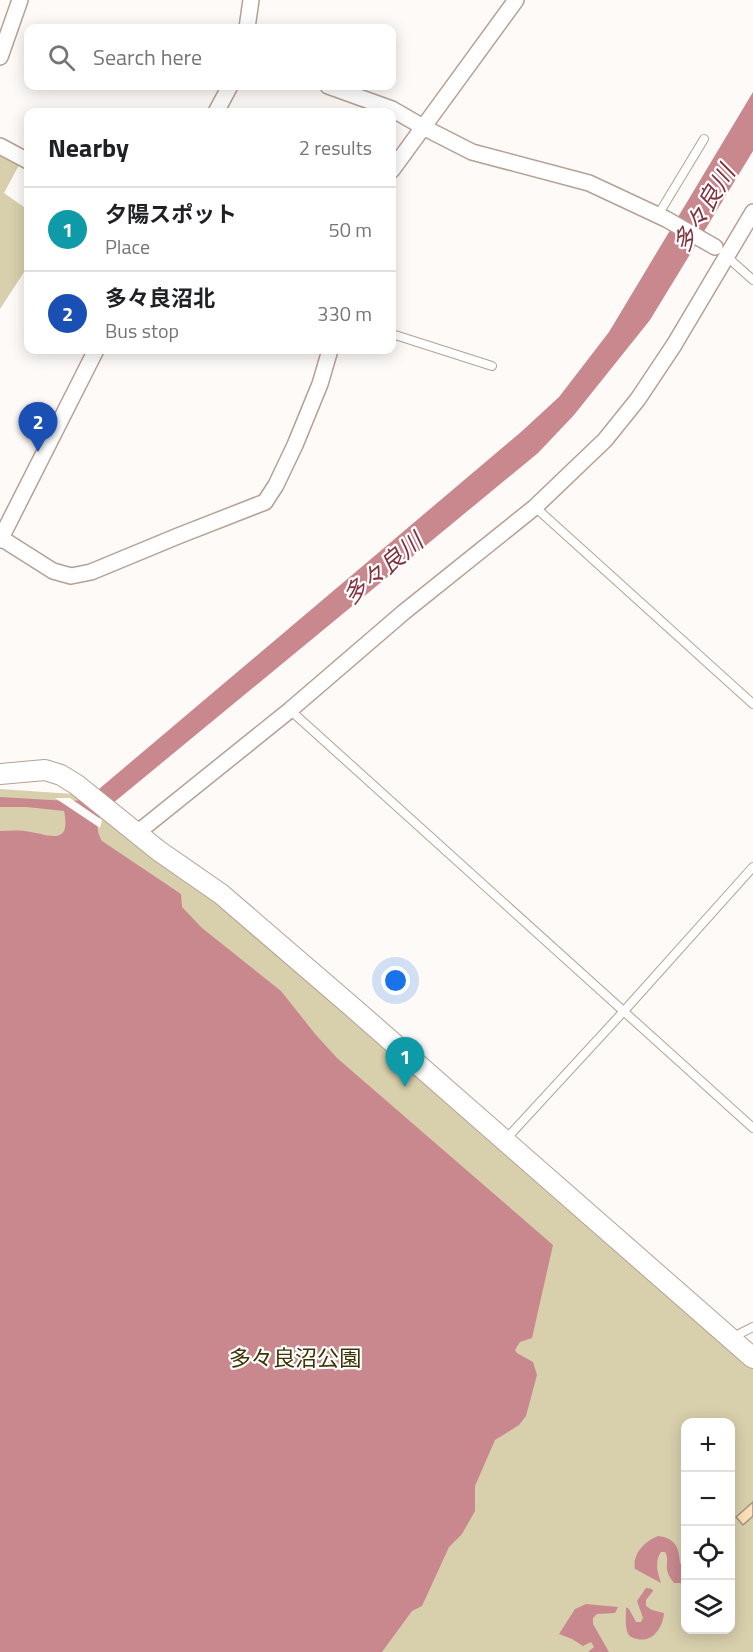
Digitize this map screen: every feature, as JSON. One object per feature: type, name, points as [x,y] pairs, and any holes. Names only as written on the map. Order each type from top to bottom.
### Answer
[{"type":"street","points":[[0,57],[20,0]]},
{"type":"street","points":[[248,24],[251,0]]},
{"type":"street","points":[[396,164],[516,0]]},
{"type":"street","points":[[218,108],[228,90]]},
{"type":"street","points":[[339,90],[389,108]]},
{"type":"street","points":[[396,111],[472,152],[589,183],[662,217],[721,252]]},
{"type":"street","points":[[0,146],[24,158]]},
{"type":"street","points":[[137,833],[535,507],[605,440],[638,399],[674,345],[721,252],[753,212]]},
{"type":"street","points":[[94,354],[0,539],[53,572],[70,576],[91,572],[265,502],[276,485],[295,445],[320,384],[329,354]]},
{"type":"street","points":[[0,774],[45,770],[61,775],[77,785],[159,851],[221,894],[753,1358]]},
{"type":"lane","points":[[662,217],[704,139]]},
{"type":"lane","points":[[721,252],[753,280]]},
{"type":"lane","points":[[396,335],[492,366]]},
{"type":"lane","points":[[535,507],[753,704]]},
{"type":"lane","points":[[290,710],[753,1128]]},
{"type":"lane","points":[[504,1140],[753,867]]},
{"type":"lane","points":[[730,1338],[753,1327]]},
{"type":"green space","points":[[0,155],[19,165],[4,193],[24,207],[24,272],[0,309]]},
{"type":"green space","name":"多々良沼公園","points":[[0,789],[73,794],[225,908],[753,1369],[753,1652],[0,1652]]},
{"type":"water","name":"多々良沼公園","points":[[753,92],[753,151],[650,320],[574,415],[538,453],[101,813],[98,824],[102,841],[181,894],[182,907],[202,928],[281,991],[337,1058],[553,1245],[532,1338],[520,1342],[515,1350],[533,1362],[537,1375],[526,1416],[519,1425],[495,1440],[475,1486],[475,1511],[462,1534],[449,1547],[422,1606],[412,1611],[382,1652],[0,1652],[0,831],[21,831],[55,836],[61,835],[65,823],[64,811],[0,807],[0,797],[86,800],[521,432],[559,397],[609,332]]},
{"type":"water","points":[[658,1536],[675,1544],[681,1564],[681,1583],[674,1583],[671,1578],[667,1570],[665,1552],[661,1552],[658,1560],[657,1568],[661,1583],[635,1569],[638,1553],[648,1541]]},
{"type":"water","points":[[646,1588],[653,1591],[646,1600],[646,1606],[664,1613],[656,1633],[643,1640],[630,1636],[628,1633],[626,1607],[636,1622],[641,1622],[643,1618],[637,1601]]},
{"type":"water","points":[[586,1604],[618,1607],[615,1613],[597,1614],[593,1618],[593,1624],[609,1652],[588,1652],[594,1647],[591,1642],[583,1646],[559,1634],[575,1609]]},
{"type":"pier","points":[[55,798],[70,798],[102,820],[100,828]]},
{"type":"building","points":[[753,1502],[753,1516],[743,1525],[736,1517]]},
{"type":"place","name":"多々良沼北","points":[[38,452]]},
{"type":"place","name":"夕陽スポット","points":[[405,1087]]},
{"type":"water label","name":"多々良川","points":[[704,209]]},
{"type":"water label","name":"多々良川","points":[[383,569]]}]
